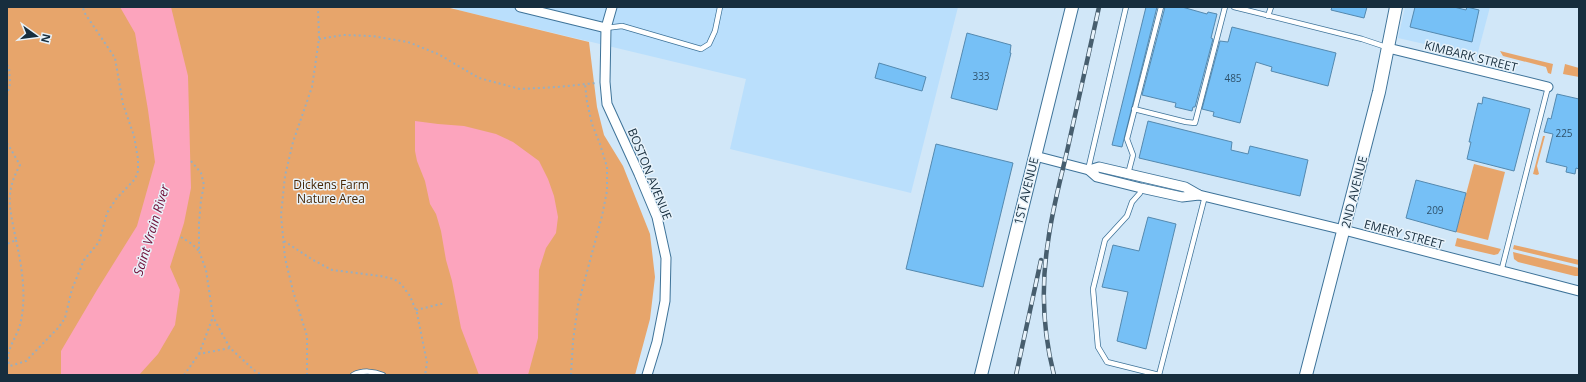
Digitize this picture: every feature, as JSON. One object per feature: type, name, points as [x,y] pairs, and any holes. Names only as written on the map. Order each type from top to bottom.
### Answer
[{"type":"street","points":[[520,7],[606,28]]},
{"type":"street","name":"BOSTON AVENUE","points":[[612,7],[606,28],[605,82],[607,104],[640,174],[657,217],[666,258],[665,301],[657,342],[646,375]]},
{"type":"street","name":"1ST AVENUE","points":[[981,375],[1072,7]]},
{"type":"street","name":"2ND AVENUE","points":[[1306,375],[1379,92],[1396,7]]},
{"type":"street","name":"KIMBARK STREET","points":[[1388,48],[1548,87]]},
{"type":"street","name":"EMERY STREET","points":[[1035,156],[1088,170],[1097,177],[1142,188],[1182,197],[1202,196]]},
{"type":"street","name":"EMERY STREET","points":[[1088,170],[1099,167],[1185,187],[1202,196],[1344,230],[1501,272],[1579,291]]},
{"type":"lane","points":[[606,28],[622,26],[701,49],[709,44],[715,31],[720,7]]},
{"type":"lane","points":[[1088,170],[1126,7]]},
{"type":"lane","points":[[1128,174],[1133,155],[1127,139],[1160,7]]},
{"type":"lane","points":[[1134,109],[1195,123],[1225,7]]},
{"type":"lane","points":[[1234,7],[1358,38],[1388,48]]},
{"type":"lane","points":[[1268,16],[1271,7]]},
{"type":"lane","points":[[1501,272],[1548,87]]},
{"type":"lane","points":[[1142,188],[1140,194],[1132,202],[1127,216],[1105,240],[1093,289],[1097,339],[1098,346],[1107,362],[1159,375],[1202,196]]},
{"type":"lane","points":[[353,375],[357,372],[377,372],[383,375]]},
{"type":"path","points":[[7,143],[20,165],[13,178],[9,199],[22,264],[23,310],[20,327],[8,358],[10,366],[26,360],[59,327],[65,318],[69,307],[72,289],[84,260],[99,242],[107,213],[116,199],[135,179],[138,171],[138,159],[134,136],[122,104],[115,58],[82,7]]},
{"type":"path","points":[[307,375],[307,336],[285,258],[281,215],[285,176],[293,142],[312,87],[319,39],[318,7]]},
{"type":"path","points":[[319,39],[343,35],[372,36],[408,42],[438,54],[479,78],[520,89],[605,82]]},
{"type":"path","points":[[7,65],[9,67],[10,84],[7,96]]},
{"type":"path","points":[[571,375],[573,341],[578,306],[602,216],[607,191],[607,167],[592,124],[585,84]]},
{"type":"path","points":[[191,161],[201,173],[204,185],[200,215],[199,251],[206,270],[213,316],[230,348],[255,371],[262,375]]},
{"type":"path","points":[[181,236],[199,251]]},
{"type":"path","points":[[7,244],[16,240]]},
{"type":"path","points":[[284,241],[313,260],[332,270],[380,276],[394,279],[401,284],[410,296],[416,310],[427,363],[424,375]]},
{"type":"path","points":[[416,310],[445,303]]},
{"type":"path","points":[[184,375],[199,354],[213,316]]},
{"type":"path","points":[[199,354],[230,348]]},
{"type":"shaded area","points":[[455,7],[958,7],[911,193],[730,149],[746,79],[454,9]]},
{"type":"shaded area","points":[[1405,7],[1490,7],[1477,56],[1398,38]]},
{"type":"green space","name":"Dickens Farm Nature Area","points":[[7,7],[446,7],[589,42],[597,107],[604,135],[623,166],[650,234],[655,277],[650,319],[635,375],[7,375]]},
{"type":"green space","points":[[1500,51],[1553,64],[1551,74],[1548,73],[1546,67],[1503,56]]},
{"type":"green space","points":[[1565,64],[1579,68],[1579,77],[1563,74]]},
{"type":"green space","points":[[1543,136],[1545,136],[1537,166],[1539,174],[1537,175],[1533,174]]},
{"type":"green space","points":[[1474,164],[1505,172],[1488,240],[1456,232]]},
{"type":"green space","points":[[1457,238],[1501,249],[1498,254],[1494,255],[1455,246]]},
{"type":"green space","points":[[1514,245],[1579,260],[1579,265],[1513,249]]},
{"type":"green space","points":[[1513,252],[1579,268],[1579,276],[1518,262],[1514,259]]},
{"type":"water","name":"Saint Vrain River","points":[[120,7],[171,7],[188,76],[191,188],[184,223],[170,267],[180,290],[175,325],[158,354],[139,375],[61,375],[61,351],[137,226],[155,162],[135,33]]},
{"type":"water","points":[[415,121],[464,126],[496,134],[513,142],[539,161],[548,179],[554,196],[558,217],[556,233],[546,248],[539,270],[538,338],[528,375],[479,375],[461,328],[441,231],[436,214],[430,204],[425,181],[417,161],[415,151]]},
{"type":"building","points":[[1146,7],[1157,7],[1122,147],[1112,145]]},
{"type":"building","points":[[1165,7],[1182,7],[1207,14],[1208,12],[1217,14],[1211,38],[1213,39],[1195,107],[1193,107],[1192,111],[1175,107],[1176,103],[1142,95]]},
{"type":"building","points":[[1332,7],[1367,7],[1364,18],[1331,10]]},
{"type":"building","points":[[1415,7],[1454,7],[1466,10],[1467,7],[1479,10],[1472,42],[1410,27]]},
{"type":"building","points":[[1232,27],[1336,53],[1328,86],[1271,71],[1272,67],[1256,62],[1240,123],[1213,116],[1214,112],[1202,109],[1220,41],[1228,42]]},
{"type":"building","points":[[967,33],[1011,45],[1011,53],[997,110],[951,98]]},
{"type":"building","points":[[879,63],[926,77],[922,91],[875,78]]},
{"type":"building","points":[[1557,94],[1579,99],[1579,169],[1576,168],[1575,174],[1566,172],[1567,167],[1546,162],[1553,134],[1544,132],[1548,118],[1551,119]]},
{"type":"building","points":[[1483,97],[1530,109],[1514,171],[1467,159],[1471,142],[1469,142],[1478,103],[1482,104]]},
{"type":"building","points":[[1148,121],[1232,142],[1231,150],[1248,154],[1250,146],[1308,160],[1300,196],[1139,158]]},
{"type":"building","points":[[936,144],[1013,163],[983,287],[906,269]]},
{"type":"building","points":[[1416,180],[1466,193],[1456,232],[1406,218]]},
{"type":"building","points":[[1148,217],[1176,224],[1146,349],[1117,341],[1128,292],[1102,287],[1113,245],[1139,251]]},
{"type":"railway","points":[[1054,375],[1045,326],[1044,275],[1054,206],[1099,7]]},
{"type":"railway","points":[[1016,375],[1041,260]]}]
